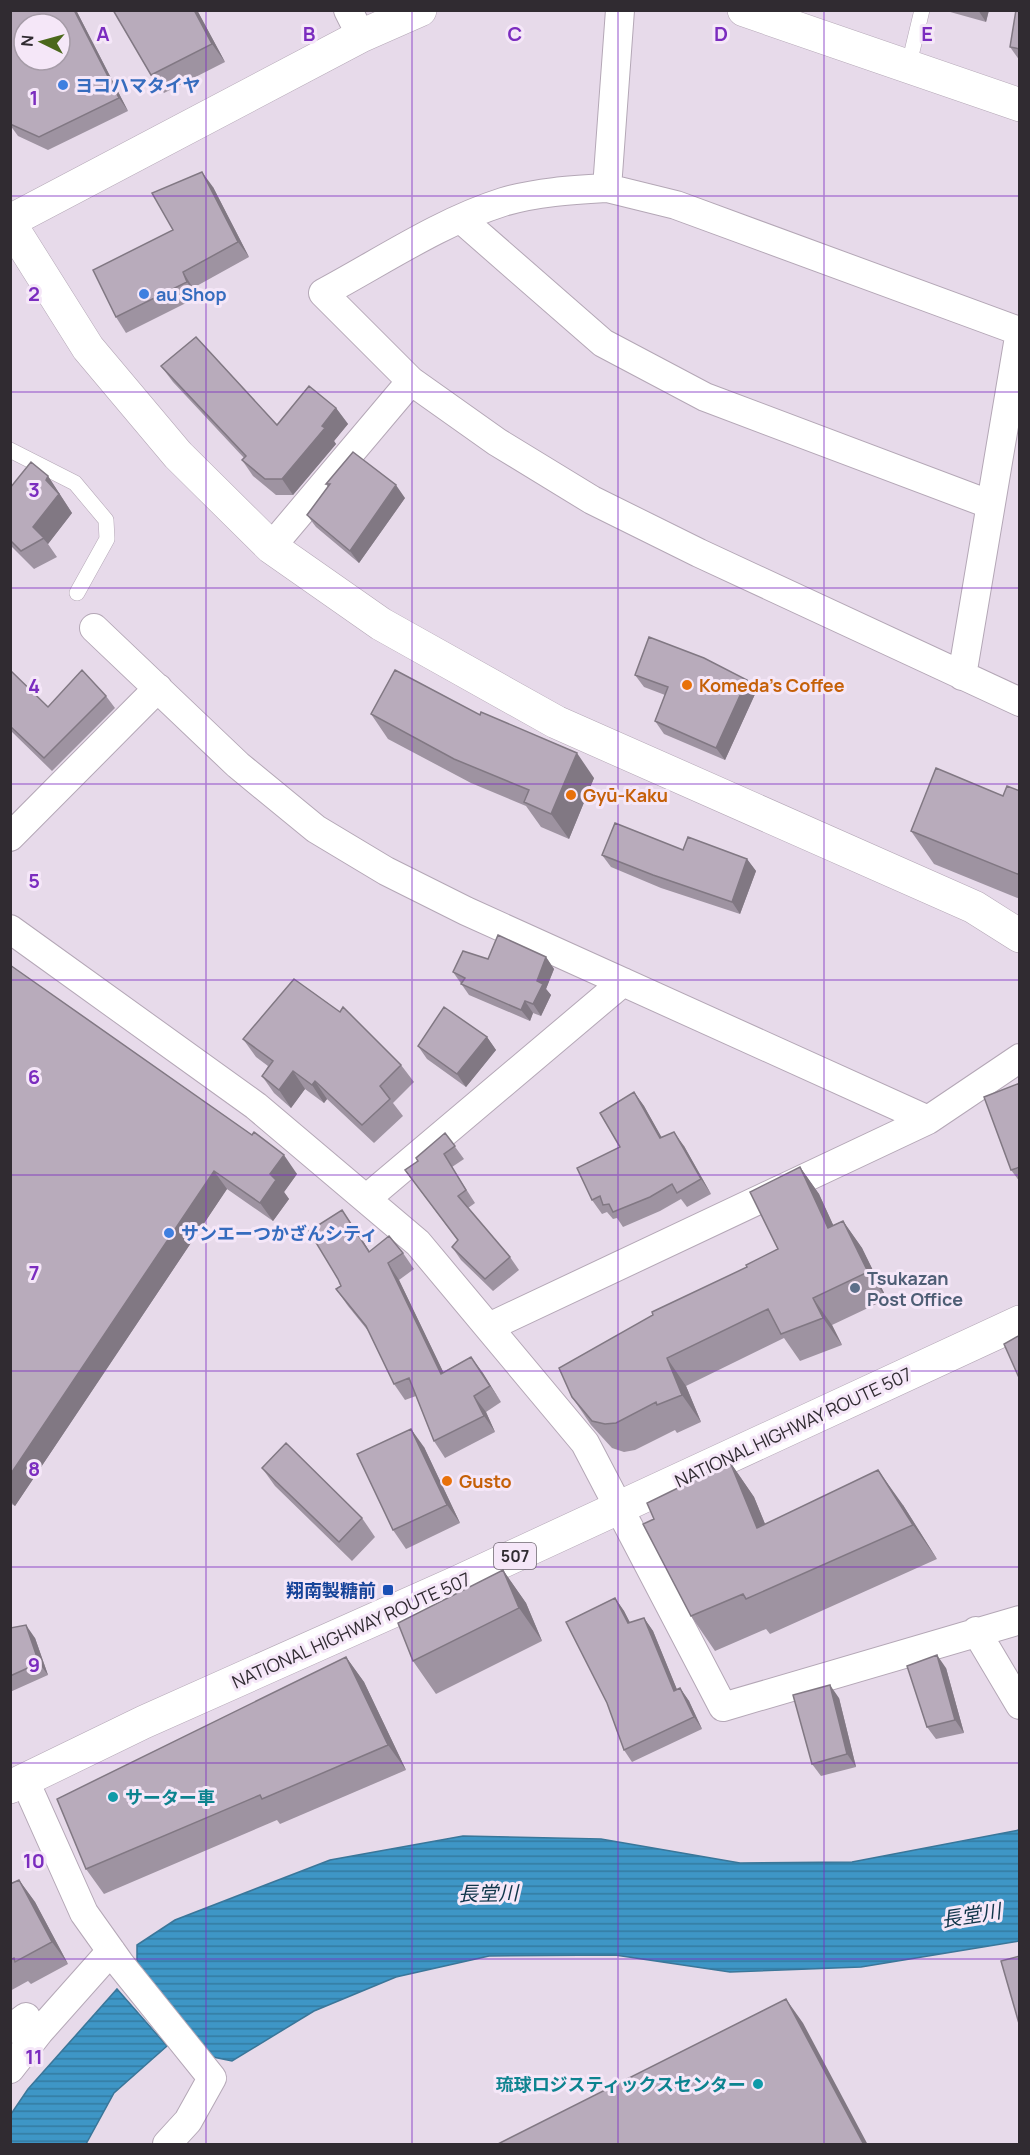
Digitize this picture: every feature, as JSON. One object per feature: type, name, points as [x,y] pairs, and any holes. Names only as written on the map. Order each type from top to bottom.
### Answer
[{"type":"main road","points":[[420,10],[354,23],[10,223],[88,348],[178,454],[271,547],[381,624],[556,722],[974,907],[1020,936]]},
{"type":"main road","points":[[744,10],[1020,105]]},
{"type":"main road","name":"NATIONAL HIGHWAY ROUTE 507","points":[[18,1784],[144,1722],[618,1508],[1020,1322]]},
{"type":"street","points":[[607,188],[620,10]]},
{"type":"street","points":[[962,676],[1019,331],[676,205],[607,188],[562,190],[503,202],[461,219],[324,293],[411,381],[497,442],[592,500],[699,553],[962,676],[1020,702]]},
{"type":"street","points":[[461,219],[603,343],[705,397],[989,504]]},
{"type":"street","points":[[271,547],[411,381]]},
{"type":"street","points":[[94,628],[238,765],[316,829],[386,871],[466,911],[928,1120]]},
{"type":"street","points":[[10,837],[158,688]]},
{"type":"street","points":[[10,929],[255,1106],[418,1243],[585,1443],[723,1707],[976,1631],[1020,1620]]},
{"type":"street","points":[[366,1199],[623,982]]},
{"type":"street","points":[[489,1327],[928,1120],[1020,1058]]},
{"type":"street","points":[[976,1631],[1020,1705]]},
{"type":"street","points":[[18,1784],[84,1913],[116,1958],[212,2078],[188,2121],[167,2145]]},
{"type":"street","points":[[10,2069],[39,2032],[116,1958]]},
{"type":"lane","points":[[908,68],[922,10]]},
{"type":"lane","points":[[10,450],[75,483],[106,520],[107,539],[77,593]]},
{"type":"water","name":"長堂川","points":[[1019,1830],[1019,1941],[861,1967],[730,1972],[615,1955],[489,1956],[396,1977],[314,2011],[232,2061],[213,2057],[137,1964],[137,1945],[175,1920],[330,1860],[463,1836],[601,1839],[740,1863],[852,1862]]},
{"type":"water","points":[[117,1989],[167,2046],[114,2093],[86,2144],[11,2144],[11,2114],[28,2089]]},
{"type":"building","name":"ヨコハマタイヤ","points":[[10,10],[74,10],[119,98],[39,137],[10,124]]},
{"type":"building","points":[[113,10],[194,10],[212,44],[151,75]]},
{"type":"building","points":[[1016,10],[1020,10],[1020,49],[1010,47]]},
{"type":"building","points":[[202,172],[238,242],[183,272],[187,282],[116,317],[93,270],[173,230],[152,193]]},
{"type":"building","points":[[196,337],[277,425],[309,386],[336,408],[322,426],[325,428],[282,479],[265,479],[242,460],[246,456],[161,366]]},
{"type":"building","points":[[353,452],[396,485],[350,551],[307,515],[330,484],[326,484]]},
{"type":"building","points":[[31,462],[48,476],[46,480],[59,494],[33,527],[44,538],[21,551],[10,540],[10,488]]},
{"type":"building","points":[[649,637],[704,658],[747,680],[716,748],[655,721],[668,687],[635,675]]},
{"type":"building","points":[[10,670],[48,707],[82,670],[106,696],[44,758],[10,726]]},
{"type":"building","points":[[395,670],[480,715],[481,712],[577,753],[551,814],[524,802],[529,790],[454,759],[371,714]]},
{"type":"building","points":[[936,768],[1003,796],[1007,786],[1020,791],[1020,875],[911,831]]},
{"type":"building","points":[[615,823],[683,850],[688,837],[747,859],[732,902],[602,855]]},
{"type":"building","points":[[498,935],[546,957],[537,981],[543,984],[533,1004],[525,1001],[521,1010],[461,984],[465,978],[453,972],[463,951],[488,959]]},
{"type":"building","points":[[10,965],[252,1135],[254,1132],[284,1155],[270,1174],[276,1180],[260,1203],[214,1171],[10,1475]]},
{"type":"building","points":[[294,979],[340,1012],[343,1007],[401,1065],[380,1086],[390,1099],[362,1125],[315,1081],[312,1085],[293,1071],[279,1090],[262,1076],[273,1061],[243,1039]]},
{"type":"building","points":[[444,1007],[487,1037],[457,1074],[418,1046]]},
{"type":"building","points":[[1020,1083],[1020,1167],[1011,1170],[984,1097]]},
{"type":"building","points":[[634,1092],[660,1138],[674,1132],[701,1179],[677,1193],[672,1184],[650,1197],[613,1212],[609,1204],[603,1205],[600,1196],[592,1200],[577,1168],[620,1147],[600,1113]]},
{"type":"building","points":[[445,1133],[455,1146],[444,1154],[466,1190],[458,1196],[510,1257],[485,1279],[452,1247],[458,1240],[405,1170],[418,1161],[416,1158]]},
{"type":"building","points":[[800,1167],[828,1228],[843,1221],[868,1272],[813,1298],[823,1318],[781,1334],[768,1309],[667,1358],[682,1395],[657,1405],[656,1402],[616,1423],[605,1424],[592,1421],[572,1397],[559,1368],[653,1315],[652,1312],[747,1267],[746,1265],[778,1249],[750,1192]]},
{"type":"building","points":[[342,1210],[369,1252],[389,1236],[403,1253],[388,1263],[441,1374],[471,1357],[490,1386],[474,1396],[484,1416],[434,1441],[409,1378],[394,1384],[366,1326],[336,1289],[341,1286],[338,1279],[309,1231]]},
{"type":"building","points":[[1020,1335],[1020,1380],[1004,1344]]},
{"type":"building","points":[[411,1429],[447,1505],[393,1530],[357,1454]]},
{"type":"building","points":[[286,1443],[362,1518],[339,1542],[262,1468]]},
{"type":"building","points":[[730,1462],[757,1528],[878,1470],[913,1525],[746,1599],[743,1594],[691,1616],[643,1524],[654,1519],[647,1503],[682,1486],[681,1483]]},
{"type":"building","points":[[503,1570],[519,1608],[413,1661],[398,1623]]},
{"type":"building","points":[[615,1598],[628,1623],[644,1618],[674,1691],[680,1688],[694,1717],[624,1750],[607,1703],[566,1622]]},
{"type":"building","points":[[26,1625],[39,1663],[10,1676],[10,1628]]},
{"type":"building","points":[[937,1655],[955,1720],[927,1727],[907,1666]]},
{"type":"building","points":[[346,1657],[388,1745],[262,1799],[260,1795],[86,1869],[57,1799]]},
{"type":"building","points":[[830,1685],[847,1754],[812,1764],[793,1695]]},
{"type":"building","points":[[19,1880],[52,1942],[15,1962],[14,1958],[10,1960],[10,1884]]},
{"type":"building","points":[[1020,1956],[1020,2027],[1001,1961]]},
{"type":"building","name":"琉球ロジスティックスセンター","points":[[786,1999],[864,2145],[496,2145]]},
{"type":"place","name":"ヨコハマタイヤ","points":[[63,85]]},
{"type":"place","name":"au Shop","points":[[144,294]]},
{"type":"place","name":"Komeda's Coffee","points":[[687,685]]},
{"type":"place","name":"Gyū-Kaku","points":[[571,795]]},
{"type":"place","name":"サンエーつかざんシティ","points":[[169,1233]]},
{"type":"place","name":"Tsukazan Post Office","points":[[855,1288]]},
{"type":"place","name":"Gusto","points":[[447,1481]]},
{"type":"place","name":"翔南製糖前","points":[[388,1590]]},
{"type":"place","name":"サーター車","points":[[113,1797]]},
{"type":"place","name":"琉球ロジスティックスセンター","points":[[758,2084]]}]
